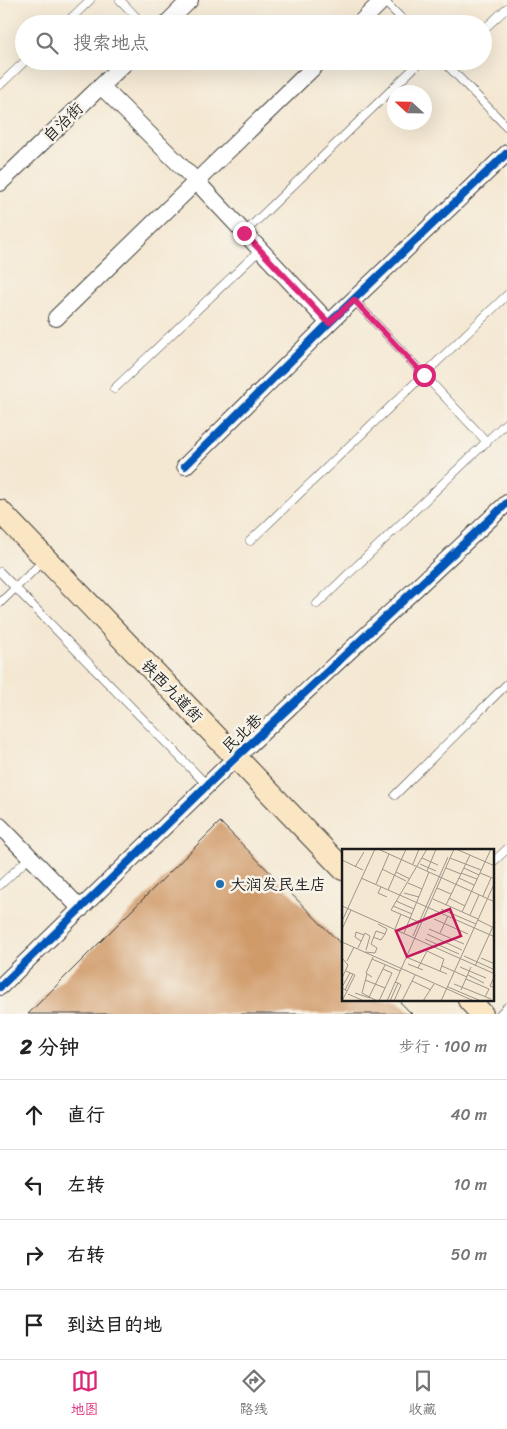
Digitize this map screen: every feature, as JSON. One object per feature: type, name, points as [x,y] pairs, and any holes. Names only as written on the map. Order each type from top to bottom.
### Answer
[{"type":"main road","name":"铁西九道街","points":[[0,512],[342,868]]},
{"type":"main road","points":[[471,1002],[482,1014]]},
{"type":"street","points":[[175,15],[190,0]]},
{"type":"street","points":[[368,15],[383,0]]},
{"type":"street","name":"自治街","points":[[0,183],[117,70]]},
{"type":"street","points":[[56,318],[311,70]]},
{"type":"street","points":[[101,86],[196,181],[329,323]]},
{"type":"street","points":[[185,466],[329,323],[507,153]]},
{"type":"street","name":"民北巷","points":[[0,987],[236,757],[507,503]]},
{"type":"street","points":[[0,826],[81,908]]},
{"type":"lane","points":[[74,15],[90,0]]},
{"type":"lane","points":[[120,0],[134,15]]},
{"type":"lane","points":[[383,0],[398,15]]},
{"type":"lane","points":[[492,22],[507,8]]},
{"type":"lane","points":[[0,85],[16,70]]},
{"type":"lane","points":[[244,233],[412,70]]},
{"type":"lane","points":[[454,70],[507,126]]},
{"type":"lane","points":[[114,389],[260,250]]},
{"type":"lane","points":[[250,541],[507,296]]},
{"type":"lane","points":[[354,300],[487,442]]},
{"type":"lane","points":[[317,604],[507,422]]},
{"type":"lane","points":[[0,603],[46,559]]},
{"type":"lane","points":[[0,572],[207,785]]},
{"type":"lane","points":[[395,795],[507,684]]},
{"type":"lane","points":[[494,861],[507,849]]},
{"type":"lane","points":[[0,884],[30,857]]},
{"type":"lane","points":[[500,1014],[507,1008]]},
{"type":"building","name":"大润发民生店","points":[[220,822],[342,945],[342,1002],[400,1002],[412,1014],[28,1014]]},
{"type":"cycle path","points":[[185,466],[329,323],[507,153]]},
{"type":"cycle path","points":[[0,987],[231,762],[507,503]]},
{"type":"place","name":"大润发民生店","points":[[220,884]]},
{"type":"route","points":[[244,233],[329,323],[354,300],[424,375]]}]
